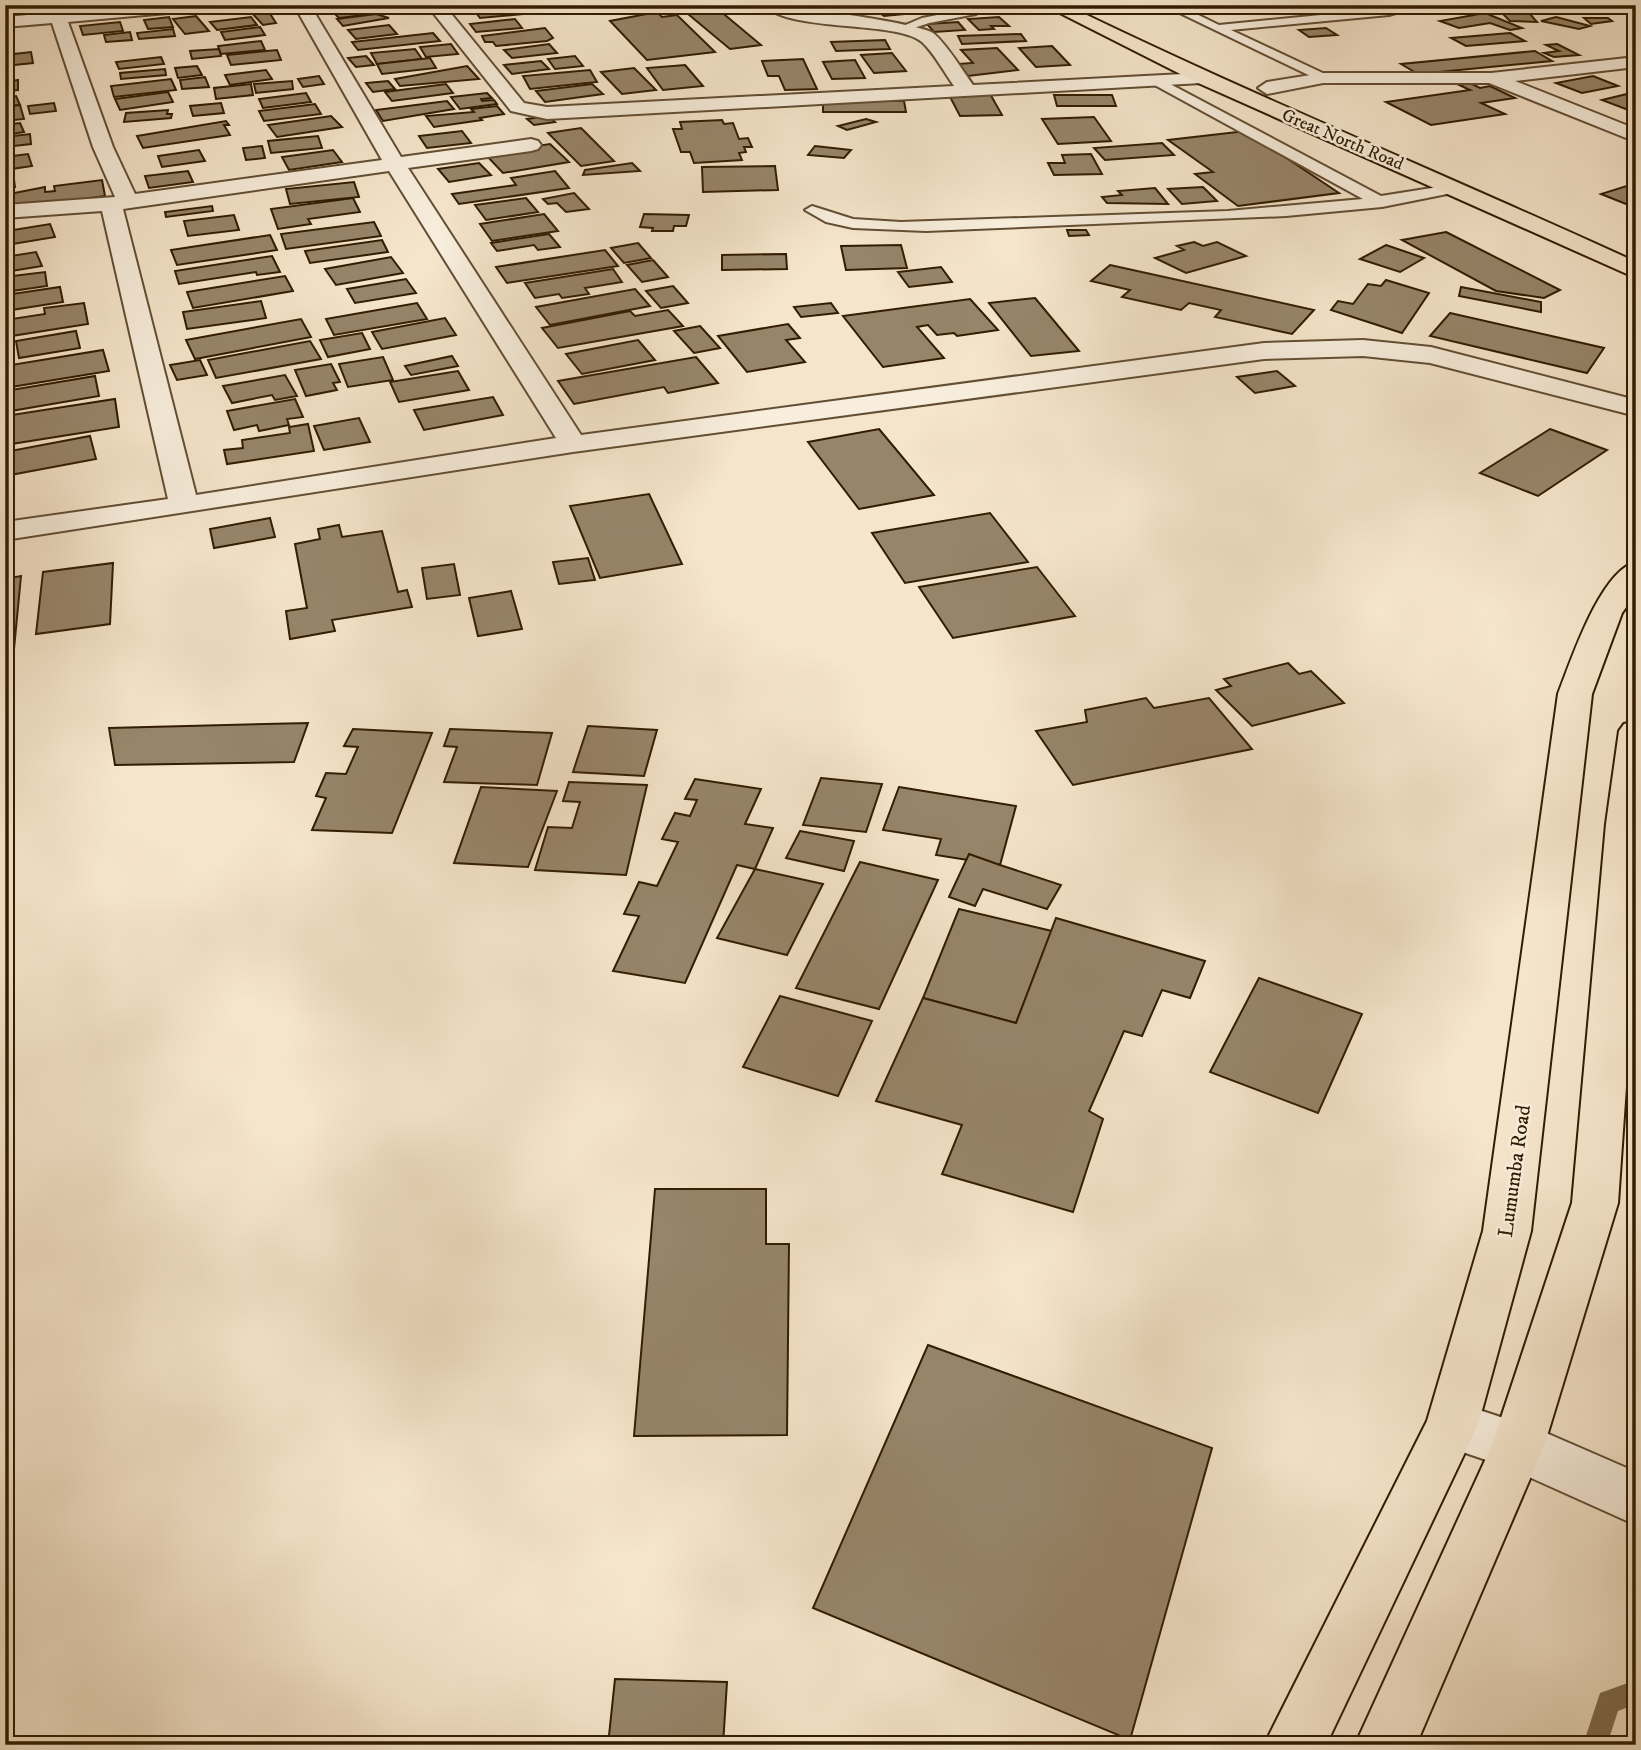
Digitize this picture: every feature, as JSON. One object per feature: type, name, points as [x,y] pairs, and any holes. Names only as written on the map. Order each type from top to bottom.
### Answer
[{"type":"main road","name":"Great North Road","points":[[1052,5],[1202,78],[1457,188],[1631,272]]},
{"type":"main road","points":[[1090,5],[1126,21]]},
{"type":"main road","name":"Great North Road","points":[[1175,42],[1267,88],[1549,208]]},
{"type":"main road","name":"Lumumba Road","points":[[1294,1745],[1452,1425],[1507,1231],[1576,694],[1606,612],[1636,571]]},
{"type":"main road","points":[[1385,1745],[1518,1446],[1595,1203],[1625,824],[1636,731]]},
{"type":"street","points":[[5,22],[200,5]]},
{"type":"street","points":[[302,5],[395,165],[573,444]]},
{"type":"street","points":[[435,5],[518,107],[530,110],[567,113],[1202,78]]},
{"type":"street","points":[[772,5],[809,16],[902,29],[927,37],[968,91]]},
{"type":"street","points":[[58,17],[103,147],[119,203],[184,506]]},
{"type":"street","points":[[1267,88],[1323,78],[1491,78],[1636,62]]},
{"type":"street","points":[[1491,78],[1636,136]]},
{"type":"street","points":[[5,212],[119,203],[531,145]]},
{"type":"street","points":[[5,531],[184,506],[573,444],[1264,351],[1363,348],[1431,355],[1636,408]]},
{"type":"street","points":[[1452,1425],[1518,1446],[1636,1499]]},
{"type":"lane","points":[[902,29],[926,20],[972,12],[976,5]]},
{"type":"lane","points":[[1168,5],[1323,78]]},
{"type":"lane","points":[[1219,28],[1389,12],[1417,5]]},
{"type":"lane","points":[[1155,80],[1382,203]]},
{"type":"lane","points":[[812,210],[827,219],[871,226],[1091,221],[1382,203],[1457,188]]},
{"type":"building","points":[[393,5],[398,11],[339,18],[334,13],[348,11],[346,9],[355,6]]},
{"type":"building","points":[[527,5],[534,13],[480,18],[474,10]]},
{"type":"building","points":[[941,5],[947,10],[884,16],[870,6]]},
{"type":"building","points":[[1337,5],[1271,12],[1259,6]]},
{"type":"building","points":[[1593,5],[1636,5],[1636,10],[1595,8]]},
{"type":"building","points":[[267,9],[276,23],[263,25],[250,11]]},
{"type":"building","points":[[719,10],[761,45],[730,49],[688,14]]},
{"type":"building","points":[[657,12],[662,17],[677,15],[715,52],[647,60],[610,21]]},
{"type":"building","points":[[1485,13],[1522,28],[1510,30],[1490,23],[1459,28],[1440,21]]},
{"type":"building","points":[[376,14],[389,18],[343,26],[337,19]]},
{"type":"building","points":[[1503,14],[1530,14],[1537,22],[1510,21]]},
{"type":"building","points":[[196,16],[209,31],[185,34],[173,19]]},
{"type":"building","points":[[169,17],[173,27],[148,29],[144,20]]},
{"type":"building","points":[[251,17],[257,25],[217,30],[210,22]]},
{"type":"building","points":[[999,17],[1009,26],[991,26],[994,29],[979,30],[968,19]]},
{"type":"building","points":[[1556,17],[1590,26],[1579,29],[1541,21]]},
{"type":"building","points":[[1584,18],[1608,18],[1612,21],[1591,24]]},
{"type":"building","points":[[515,19],[522,28],[476,32],[470,24]]},
{"type":"building","points":[[120,22],[123,31],[83,35],[80,26]]},
{"type":"building","points":[[958,22],[965,30],[934,32],[927,24]]},
{"type":"building","points":[[389,25],[397,34],[356,39],[348,30]]},
{"type":"building","points":[[260,27],[265,35],[225,40],[221,32]]},
{"type":"building","points":[[545,28],[553,38],[547,41],[496,46],[493,42],[485,42],[482,36]]},
{"type":"building","points":[[1326,28],[1337,35],[1309,37],[1299,30]]},
{"type":"building","points":[[173,29],[175,36],[139,39],[137,33]]},
{"type":"building","points":[[130,32],[132,40],[106,42],[104,35]]},
{"type":"building","points":[[433,33],[440,41],[358,50],[352,42]]},
{"type":"building","points":[[1510,33],[1525,41],[1466,46],[1451,38]]},
{"type":"building","points":[[1021,34],[1026,41],[962,44],[958,36]]},
{"type":"building","points":[[885,40],[890,49],[836,51],[831,42]]},
{"type":"building","points":[[261,41],[265,50],[221,54],[218,46]]},
{"type":"building","points":[[451,44],[458,54],[426,57],[420,47]]},
{"type":"building","points":[[549,44],[557,53],[512,58],[504,50]]},
{"type":"building","points":[[1557,44],[1579,55],[1554,57],[1544,53],[1559,51],[1546,45]]},
{"type":"building","points":[[1052,46],[1070,65],[1036,67],[1019,48]]},
{"type":"building","points":[[997,48],[1018,70],[968,76],[957,64],[973,63],[961,50]]},
{"type":"building","points":[[219,49],[221,56],[192,59],[190,51]]},
{"type":"building","points":[[415,49],[422,59],[377,64],[371,53]]},
{"type":"building","points":[[277,50],[281,60],[231,65],[227,55]]},
{"type":"building","points":[[1535,51],[1552,61],[1418,74],[1401,64]]},
{"type":"building","points":[[31,52],[33,63],[5,66],[5,55]]},
{"type":"building","points":[[892,53],[906,71],[874,73],[861,55]]},
{"type":"building","points":[[366,56],[374,65],[356,67],[348,58]]},
{"type":"building","points":[[575,56],[583,66],[555,69],[548,59]]},
{"type":"building","points":[[161,57],[164,64],[119,69],[116,62]]},
{"type":"building","points":[[430,58],[436,68],[382,74],[377,64]]},
{"type":"building","points":[[803,59],[817,89],[785,90],[779,76],[768,76],[762,61]]},
{"type":"building","points":[[855,60],[865,78],[832,79],[823,62]]},
{"type":"building","points":[[541,61],[549,69],[512,74],[504,65]]},
{"type":"building","points":[[685,65],[703,86],[663,90],[647,68]]},
{"type":"building","points":[[197,66],[202,75],[178,78],[175,68]]},
{"type":"building","points":[[467,66],[479,79],[400,86],[395,79]]},
{"type":"building","points":[[634,68],[656,90],[622,94],[601,72]]},
{"type":"building","points":[[165,69],[166,75],[121,79],[120,73]]},
{"type":"building","points":[[266,70],[272,79],[230,85],[225,75]]},
{"type":"building","points":[[590,70],[597,82],[530,89],[523,76]]},
{"type":"building","points":[[319,76],[324,84],[303,87],[298,79]]},
{"type":"building","points":[[1593,76],[1618,86],[1582,93],[1556,83]]},
{"type":"building","points":[[205,77],[209,87],[182,89],[180,80]]},
{"type":"building","points":[[171,79],[176,90],[114,97],[111,86]]},
{"type":"building","points":[[18,80],[18,90],[5,91],[5,82]]},
{"type":"building","points":[[292,81],[293,89],[256,93],[254,84]]},
{"type":"building","points":[[388,81],[395,89],[373,92],[366,83]]},
{"type":"building","points":[[1470,83],[1480,88],[1490,86],[1515,98],[1481,103],[1505,114],[1431,125],[1386,102],[1470,90],[1459,85]]},
{"type":"building","points":[[251,84],[253,95],[216,99],[214,88]]},
{"type":"building","points":[[446,84],[453,93],[392,101],[385,92]]},
{"type":"building","points":[[592,84],[603,94],[545,102],[536,91]]},
{"type":"building","points":[[168,92],[173,102],[120,110],[115,99]]},
{"type":"building","points":[[989,92],[1002,115],[960,116],[948,93]]},
{"type":"building","points":[[1635,92],[1636,110],[1631,111],[1602,100]]},
{"type":"building","points":[[306,93],[311,102],[263,108],[259,99]]},
{"type":"building","points":[[487,93],[492,98],[481,99],[482,101],[494,100],[497,104],[460,109],[451,97]]},
{"type":"building","points":[[1054,95],[1112,95],[1116,106],[1057,106]]},
{"type":"building","points":[[16,96],[20,105],[5,107],[5,98]]},
{"type":"building","points":[[447,101],[454,109],[383,121],[376,110]]},
{"type":"building","points":[[823,101],[904,101],[906,112],[823,112]]},
{"type":"building","points":[[54,103],[56,111],[30,114],[28,106]]},
{"type":"building","points":[[221,103],[224,113],[193,116],[190,106]]},
{"type":"building","points":[[315,104],[321,114],[264,121],[259,111]]},
{"type":"building","points":[[20,105],[24,119],[5,121],[5,107]]},
{"type":"building","points":[[497,106],[504,114],[434,127],[426,116],[474,112],[471,109]]},
{"type":"building","points":[[168,110],[167,114],[172,114],[171,118],[124,122],[126,113]]},
{"type":"building","points":[[331,116],[342,127],[277,137],[268,125]]},
{"type":"building","points":[[548,116],[555,122],[534,125],[527,119]]},
{"type":"building","points":[[1094,117],[1111,141],[1058,144],[1042,119]]},
{"type":"building","points":[[866,119],[876,122],[847,130],[838,126]]},
{"type":"building","points":[[722,120],[724,124],[733,123],[739,139],[748,138],[752,147],[744,147],[746,152],[739,153],[742,160],[694,163],[690,152],[681,152],[673,129],[682,129],[680,122]]},
{"type":"building","points":[[226,121],[229,125],[224,125],[230,135],[143,148],[137,136]]},
{"type":"building","points":[[20,123],[24,132],[5,135],[5,125]]},
{"type":"building","points":[[581,128],[614,161],[581,166],[548,133]]},
{"type":"building","points":[[462,131],[471,143],[427,148],[419,136]]},
{"type":"building","points":[[1246,131],[1339,193],[1238,206],[1195,174],[1213,172],[1168,140]]},
{"type":"building","points":[[30,134],[31,144],[5,147],[5,137]]},
{"type":"building","points":[[318,136],[322,148],[271,153],[268,141]]},
{"type":"building","points":[[1162,143],[1174,155],[1105,160],[1094,148]]},
{"type":"building","points":[[550,144],[569,162],[503,173],[485,154]]},
{"type":"building","points":[[262,146],[265,158],[246,160],[243,148]]},
{"type":"building","points":[[815,146],[851,150],[844,158],[808,155]]},
{"type":"building","points":[[199,150],[205,161],[162,167],[158,156]]},
{"type":"building","points":[[333,150],[342,162],[289,170],[282,157]]},
{"type":"building","points":[[28,154],[32,166],[5,170],[5,157]]},
{"type":"building","points":[[1091,154],[1102,174],[1054,175],[1048,163],[1065,163],[1062,155]]},
{"type":"building","points":[[479,163],[491,175],[449,182],[438,169]]},
{"type":"building","points":[[632,163],[640,171],[583,175],[585,170]]},
{"type":"building","points":[[775,166],[778,190],[703,192],[702,167]]},
{"type":"building","points":[[188,171],[193,182],[149,188],[145,176]]},
{"type":"building","points":[[555,171],[569,188],[459,204],[452,194],[516,185],[511,178]]},
{"type":"building","points":[[13,172],[15,187],[5,188],[5,173]]},
{"type":"building","points":[[102,180],[105,196],[11,209],[9,194],[45,187],[45,192],[55,191],[54,186]]},
{"type":"building","points":[[354,182],[359,197],[290,204],[286,189]]},
{"type":"building","points":[[1633,184],[1636,208],[1601,194]]},
{"type":"building","points":[[1203,187],[1217,201],[1182,204],[1168,189]]},
{"type":"building","points":[[1155,188],[1168,204],[1107,203],[1102,197],[1122,195],[1118,191]]},
{"type":"building","points":[[574,193],[589,209],[566,212],[557,203],[548,204],[543,199]]},
{"type":"building","points":[[353,198],[360,212],[308,219],[311,224],[278,229],[271,209]]},
{"type":"building","points":[[526,198],[538,212],[486,220],[475,205]]},
{"type":"building","points":[[212,206],[213,211],[166,217],[165,212]]},
{"type":"building","points":[[544,214],[558,231],[492,241],[480,224]]},
{"type":"building","points":[[644,214],[689,215],[686,226],[674,226],[673,231],[652,231],[653,228],[640,227]]},
{"type":"building","points":[[234,215],[239,230],[188,236],[184,221]]},
{"type":"building","points":[[374,222],[381,236],[286,249],[281,234]]},
{"type":"building","points":[[50,224],[55,237],[13,244],[7,231]]},
{"type":"building","points":[[1067,230],[1086,230],[1089,235],[1069,236]]},
{"type":"building","points":[[1446,232],[1560,290],[1544,298],[1496,291],[1402,240]]},
{"type":"building","points":[[549,234],[560,247],[538,250],[534,245],[497,251],[491,243]]},
{"type":"building","points":[[270,235],[277,250],[177,265],[171,250]]},
{"type":"building","points":[[382,240],[388,252],[310,263],[305,251]]},
{"type":"building","points":[[1194,242],[1203,246],[1217,242],[1246,256],[1186,273],[1155,258],[1184,250],[1177,246]]},
{"type":"building","points":[[638,243],[651,258],[624,263],[611,248]]},
{"type":"building","points":[[901,245],[907,268],[846,270],[841,246]]},
{"type":"building","points":[[1386,245],[1424,258],[1400,272],[1360,259]]},
{"type":"building","points":[[605,250],[618,266],[507,283],[496,267]]},
{"type":"building","points":[[36,252],[42,266],[5,272],[5,257]]},
{"type":"building","points":[[786,254],[787,269],[722,270],[722,255]]},
{"type":"building","points":[[272,256],[280,272],[257,275],[256,272],[179,284],[175,271]]},
{"type":"building","points":[[391,257],[403,273],[336,285],[325,269]]},
{"type":"building","points":[[653,260],[668,277],[642,282],[627,265]]},
{"type":"building","points":[[1110,265],[1314,310],[1292,334],[1215,317],[1221,310],[1189,303],[1181,310],[1122,297],[1130,290],[1091,281]]},
{"type":"building","points":[[941,267],[952,282],[909,287],[898,272]]},
{"type":"building","points":[[613,269],[622,282],[585,288],[589,294],[562,298],[559,294],[535,298],[525,283]]},
{"type":"building","points":[[45,272],[47,286],[5,292],[5,277]]},
{"type":"building","points":[[285,276],[293,291],[193,308],[187,292]]},
{"type":"building","points":[[406,279],[416,293],[355,303],[347,289]]},
{"type":"building","points":[[1386,280],[1429,293],[1402,333],[1331,310],[1338,301],[1353,304],[1368,284],[1381,286]]},
{"type":"building","points":[[673,286],[688,303],[661,308],[646,291]]},
{"type":"building","points":[[60,287],[63,302],[5,311],[5,295]]},
{"type":"building","points":[[1461,287],[1541,302],[1541,312],[1459,296]]},
{"type":"building","points":[[635,289],[650,306],[550,325],[536,307]]},
{"type":"building","points":[[1035,298],[1079,351],[1031,356],[989,303]]},
{"type":"building","points":[[970,299],[998,330],[957,336],[954,333],[937,335],[928,325],[917,327],[944,358],[883,367],[843,316]]},
{"type":"building","points":[[261,301],[266,318],[187,329],[183,312]]},
{"type":"building","points":[[84,303],[88,324],[5,337],[5,320],[45,314],[44,308]]},
{"type":"building","points":[[417,303],[427,319],[334,335],[326,319]]},
{"type":"building","points":[[831,303],[838,313],[801,317],[794,307]]},
{"type":"building","points":[[668,310],[683,326],[558,348],[542,328],[630,311],[635,316]]},
{"type":"building","points":[[1450,313],[1604,348],[1587,373],[1430,336]]},
{"type":"building","points":[[445,318],[456,335],[382,349],[372,332]]},
{"type":"building","points":[[301,319],[311,337],[195,359],[186,340]]},
{"type":"building","points":[[788,324],[800,338],[786,340],[805,362],[747,372],[718,336]]},
{"type":"building","points":[[700,326],[720,348],[694,353],[674,331]]},
{"type":"building","points":[[76,331],[80,348],[19,358],[16,341]]},
{"type":"building","points":[[362,333],[370,349],[328,357],[320,340]]},
{"type":"building","points":[[638,340],[655,360],[582,374],[566,354]]},
{"type":"building","points":[[310,341],[321,359],[216,378],[208,360]]},
{"type":"building","points":[[103,350],[109,371],[5,388],[5,366]]},
{"type":"building","points":[[452,356],[458,366],[411,375],[405,366]]},
{"type":"building","points":[[383,357],[393,380],[348,387],[339,364]]},
{"type":"building","points":[[696,357],[718,383],[668,393],[664,387],[574,404],[558,381]]},
{"type":"building","points":[[200,360],[207,375],[177,380],[170,365]]},
{"type":"building","points":[[331,364],[340,382],[333,383],[337,390],[306,396],[295,370]]},
{"type":"building","points":[[458,371],[469,390],[399,402],[390,382]]},
{"type":"building","points":[[1277,371],[1295,386],[1255,393],[1237,377]]},
{"type":"building","points":[[285,375],[297,396],[275,400],[272,395],[232,403],[223,386]]},
{"type":"building","points":[[95,376],[99,396],[5,412],[5,391]]},
{"type":"building","points":[[493,397],[503,415],[424,430],[414,410]]},
{"type":"building","points":[[115,399],[119,427],[5,445],[5,416]]},
{"type":"building","points":[[295,399],[303,417],[287,419],[289,425],[259,431],[257,425],[234,430],[227,411]]},
{"type":"building","points":[[359,418],[370,442],[324,450],[314,426]]},
{"type":"building","points":[[308,424],[314,451],[227,464],[224,450],[243,448],[242,440],[290,433],[289,427]]},
{"type":"building","points":[[879,429],[934,495],[859,509],[808,442]]},
{"type":"building","points":[[1550,429],[1607,450],[1538,496],[1480,473]]},
{"type":"building","points":[[90,436],[96,459],[5,476],[5,452]]},
{"type":"building","points":[[649,494],[682,564],[600,578],[570,506]]},
{"type":"building","points":[[990,513],[1028,562],[905,583],[872,533]]},
{"type":"building","points":[[270,518],[275,537],[214,548],[210,529]]},
{"type":"building","points":[[339,525],[342,537],[382,531],[398,592],[407,590],[412,607],[332,620],[335,631],[290,639],[286,611],[307,608],[295,544],[320,539],[318,529]]},
{"type":"building","points":[[588,558],[595,580],[559,584],[553,562]]},
{"type":"building","points":[[113,563],[110,624],[36,634],[43,572]]},
{"type":"building","points":[[454,564],[460,595],[427,599],[422,568]]},
{"type":"building","points":[[1037,567],[1075,616],[953,638],[919,587]]},
{"type":"building","points":[[21,576],[14,649],[5,650],[5,579]]},
{"type":"building","points":[[511,591],[522,629],[478,636],[469,598]]},
{"type":"building","points":[[1288,663],[1299,674],[1311,671],[1344,703],[1252,726],[1216,690],[1231,686],[1224,679]]},
{"type":"building","points":[[1146,698],[1154,708],[1209,698],[1252,749],[1073,785],[1036,731],[1087,722],[1085,710]]},
{"type":"building","points":[[308,723],[294,762],[115,765],[109,728]]},
{"type":"building","points":[[588,726],[657,730],[644,776],[573,772]]},
{"type":"building","points":[[353,729],[432,733],[392,833],[312,830],[326,798],[316,796],[326,773],[346,774],[358,747],[344,746]]},
{"type":"building","points":[[450,729],[552,733],[537,785],[444,782],[457,747],[444,746]]},
{"type":"building","points":[[821,778],[882,784],[866,832],[803,825]]},
{"type":"building","points":[[695,779],[761,789],[745,824],[773,828],[755,869],[737,865],[685,983],[613,971],[639,916],[624,914],[639,882],[657,886],[678,842],[662,839],[675,813],[690,816],[697,800],[685,799]]},
{"type":"building","points":[[569,782],[647,785],[626,875],[535,870],[548,827],[572,828],[580,802],[563,801]]},
{"type":"building","points":[[481,787],[557,791],[528,867],[454,863]]},
{"type":"building","points":[[899,787],[1016,806],[1000,865],[936,855],[941,839],[883,830]]},
{"type":"building","points":[[800,831],[854,841],[844,871],[786,858]]},
{"type":"building","points":[[969,854],[1061,885],[1047,909],[983,889],[975,906],[949,897]]},
{"type":"building","points":[[860,862],[938,880],[879,1009],[796,988]]},
{"type":"building","points":[[755,869],[823,884],[787,955],[717,938]]},
{"type":"building","points":[[959,909],[1052,931],[1016,1023],[923,998]]},
{"type":"building","points":[[1056,918],[1205,961],[1190,998],[1162,990],[1142,1036],[1124,1031],[1089,1111],[1103,1119],[1073,1212],[942,1174],[962,1125],[876,1101],[923,998],[1016,1023]]},
{"type":"building","points":[[1259,978],[1362,1014],[1318,1113],[1210,1072]]},
{"type":"building","points":[[780,996],[872,1021],[838,1096],[743,1067]]},
{"type":"building","points":[[655,1189],[766,1189],[766,1244],[789,1244],[787,1435],[634,1436]]},
{"type":"building","points":[[928,1345],[1212,1448],[1130,1740],[813,1608]]},
{"type":"building","points":[[615,1679],[727,1682],[723,1745],[608,1745]]},
{"type":"waterway","points":[[1595,1745],[1609,1702],[1636,1692]]}]
